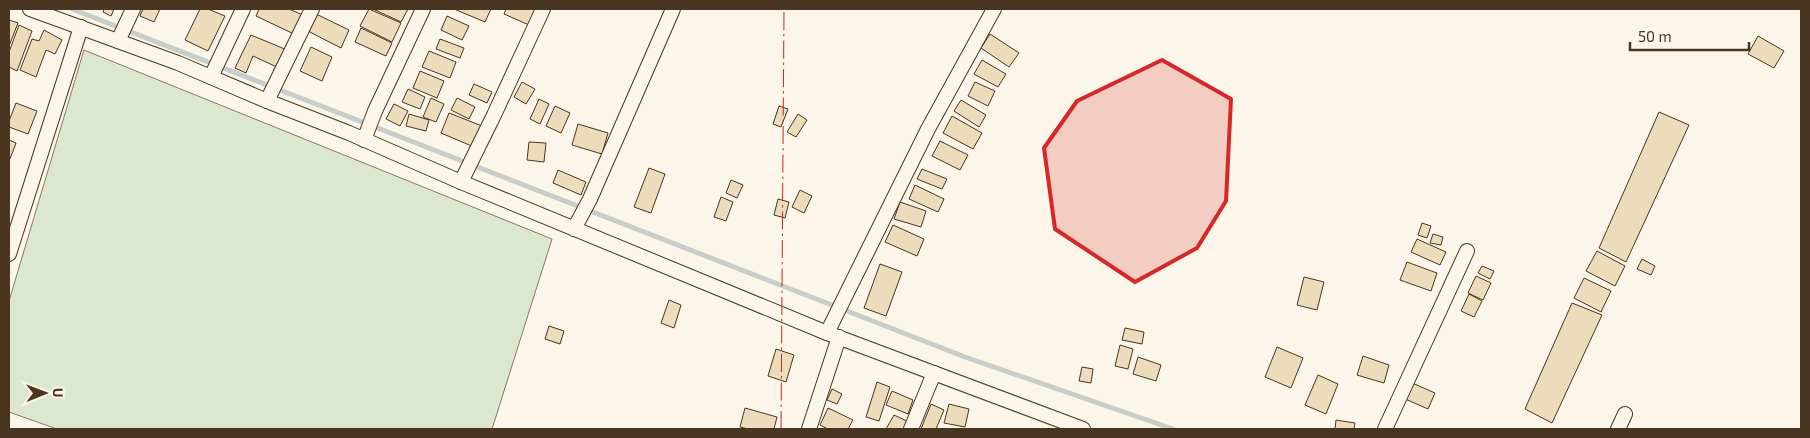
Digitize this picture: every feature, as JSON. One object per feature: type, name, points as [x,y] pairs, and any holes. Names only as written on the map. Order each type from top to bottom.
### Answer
[{"type":"street","points":[[30,9],[214,70],[268,98],[463,176],[833,335],[1083,429]]},
{"type":"street","points":[[214,70],[243,9]]},
{"type":"street","points":[[268,98],[312,9]]},
{"type":"street","points":[[365,137],[375,111],[424,9]]},
{"type":"street","points":[[463,176],[542,9]]},
{"type":"street","points":[[577,224],[590,199],[673,9]]},
{"type":"street","points":[[809,429],[833,335],[835,318],[928,129],[994,9]]},
{"type":"street","points":[[119,39],[131,13]]},
{"type":"street","points":[[9,254],[81,27]]},
{"type":"street","points":[[1385,429],[1467,251]]},
{"type":"street","points":[[911,429],[934,373]]},
{"type":"street","points":[[1618,429],[1625,414]]},
{"type":"highlighted area","points":[[1162,60],[1231,99],[1226,201],[1197,248],[1135,282],[1055,229],[1044,148],[1077,101]]},
{"type":"green space","points":[[84,50],[552,239],[492,429],[57,429],[9,412],[9,301]]},
{"type":"building","points":[[104,9],[114,9],[111,16],[103,12]]},
{"type":"building","points":[[143,9],[160,9],[154,22],[140,16]]},
{"type":"building","points":[[200,9],[208,9],[225,16],[208,51],[185,40]]},
{"type":"building","points":[[259,9],[289,9],[305,16],[296,35],[256,16]]},
{"type":"building","points":[[369,9],[401,23],[392,42],[360,26]]},
{"type":"building","points":[[373,9],[408,9],[401,22]]},
{"type":"building","points":[[454,9],[491,9],[485,22]]},
{"type":"building","points":[[506,9],[537,9],[529,25],[504,14]]},
{"type":"building","points":[[314,13],[349,30],[341,48],[306,30]]},
{"type":"building","points":[[447,16],[469,26],[462,40],[441,30]]},
{"type":"building","points":[[9,20],[18,23],[9,46]]},
{"type":"building","points":[[19,25],[32,31],[17,71],[9,67],[9,52]]},
{"type":"building","points":[[361,28],[392,43],[386,56],[355,42]]},
{"type":"building","points":[[44,30],[62,40],[55,54],[46,50],[36,77],[20,70],[32,39],[39,41]]},
{"type":"building","points":[[990,34],[1019,53],[1009,67],[981,48]]},
{"type":"building","points":[[251,35],[287,50],[279,68],[253,56],[246,73],[235,68]]},
{"type":"building","points":[[1758,36],[1784,51],[1774,68],[1748,54]]},
{"type":"building","points":[[440,39],[464,48],[460,58],[436,49]]},
{"type":"building","points":[[311,47],[332,57],[322,81],[300,71]]},
{"type":"building","points":[[429,51],[456,62],[450,78],[422,67]]},
{"type":"building","points":[[982,60],[1006,74],[998,87],[974,74]]},
{"type":"building","points":[[420,71],[444,81],[437,98],[413,88]]},
{"type":"building","points":[[522,82],[535,89],[526,104],[514,97]]},
{"type":"building","points":[[975,82],[995,91],[988,106],[968,96]]},
{"type":"building","points":[[474,84],[492,92],[487,103],[469,95]]},
{"type":"building","points":[[408,89],[425,97],[420,109],[402,102]]},
{"type":"building","points":[[431,98],[444,104],[436,122],[423,117]]},
{"type":"building","points":[[457,98],[475,107],[469,119],[451,110]]},
{"type":"building","points":[[539,99],[549,104],[540,124],[530,119]]},
{"type":"building","points":[[961,100],[986,115],[979,127],[954,111]]},
{"type":"building","points":[[16,103],[37,111],[28,134],[9,127],[9,121]]},
{"type":"building","points":[[394,104],[408,111],[400,126],[386,119]]},
{"type":"building","points":[[555,106],[570,113],[561,133],[546,126]]},
{"type":"building","points":[[779,106],[788,109],[781,127],[773,124]]},
{"type":"building","points":[[1659,112],[1689,125],[1626,262],[1599,248]]},
{"type":"building","points":[[449,113],[482,126],[474,147],[441,133]]},
{"type":"building","points":[[409,114],[429,120],[426,131],[406,126]]},
{"type":"building","points":[[798,114],[807,120],[796,137],[787,132]]},
{"type":"building","points":[[952,116],[982,133],[973,149],[943,133]]},
{"type":"building","points":[[578,124],[608,133],[602,154],[572,145]]},
{"type":"building","points":[[9,140],[16,143],[10,159],[9,159]]},
{"type":"building","points":[[940,141],[968,155],[960,170],[932,156]]},
{"type":"building","points":[[529,142],[546,143],[544,162],[527,160]]},
{"type":"building","points":[[649,168],[665,174],[651,213],[634,207]]},
{"type":"building","points":[[922,169],[947,179],[942,189],[917,179]]},
{"type":"building","points":[[558,170],[586,182],[581,195],[553,183]]},
{"type":"building","points":[[731,180],[743,185],[737,198],[726,193]]},
{"type":"building","points":[[915,185],[944,199],[938,212],[909,199]]},
{"type":"building","points":[[800,190],[812,196],[804,213],[792,207]]},
{"type":"building","points":[[721,197],[733,202],[726,221],[714,217]]},
{"type":"building","points":[[778,199],[789,202],[785,218],[774,215]]},
{"type":"building","points":[[900,202],[926,211],[921,227],[894,219]]},
{"type":"building","points":[[1422,223],[1431,226],[1427,238],[1418,235]]},
{"type":"building","points":[[893,225],[924,239],[917,256],[885,242]]},
{"type":"building","points":[[1433,234],[1443,237],[1441,245],[1430,243]]},
{"type":"building","points":[[1417,239],[1446,252],[1440,265],[1411,252]]},
{"type":"building","points":[[1597,251],[1625,266],[1615,286],[1586,271]]},
{"type":"building","points":[[1642,259],[1655,266],[1651,275],[1637,269]]},
{"type":"building","points":[[1407,262],[1437,273],[1431,291],[1400,280]]},
{"type":"building","points":[[880,264],[902,272],[886,316],[864,308]]},
{"type":"building","points":[[1482,266],[1494,271],[1490,279],[1478,273]]},
{"type":"building","points":[[1476,276],[1491,283],[1483,300],[1468,293]]},
{"type":"building","points":[[1304,277],[1324,282],[1317,310],[1297,305]]},
{"type":"building","points":[[1584,278],[1611,291],[1601,312],[1574,298]]},
{"type":"building","points":[[1469,294],[1482,301],[1474,317],[1461,311]]},
{"type":"building","points":[[669,300],[681,305],[674,328],[661,323]]},
{"type":"building","points":[[1572,303],[1602,315],[1552,423],[1525,409]]},
{"type":"building","points":[[549,326],[564,331],[560,344],[545,339]]},
{"type":"building","points":[[1125,328],[1144,332],[1142,344],[1122,340]]},
{"type":"building","points":[[1120,345],[1133,349],[1128,369],[1115,366]]},
{"type":"building","points":[[1277,347],[1303,358],[1291,388],[1265,377]]},
{"type":"building","points":[[776,349],[794,355],[786,382],[768,376]]},
{"type":"building","points":[[1363,356],[1389,365],[1384,383],[1357,375]]},
{"type":"building","points":[[1138,357],[1161,365],[1156,381],[1133,374]]},
{"type":"building","points":[[1082,367],[1093,369],[1091,383],[1079,381]]},
{"type":"building","points":[[1318,375],[1338,384],[1326,414],[1305,405]]},
{"type":"building","points":[[877,382],[890,387],[879,421],[866,417]]},
{"type":"building","points":[[1410,382],[1435,393],[1428,409],[1403,398]]},
{"type":"building","points":[[832,389],[842,394],[837,404],[827,400]]},
{"type":"building","points":[[892,391],[913,400],[908,414],[886,405]]},
{"type":"building","points":[[931,404],[944,410],[936,429],[921,429]]},
{"type":"building","points":[[949,404],[969,409],[965,427],[944,423]]},
{"type":"building","points":[[745,408],[777,417],[774,429],[748,429],[740,427]]},
{"type":"building","points":[[828,408],[853,420],[848,429],[828,429],[820,425]]},
{"type":"building","points":[[894,415],[909,422],[905,429],[886,429]]},
{"type":"building","points":[[1336,420],[1355,423],[1354,429],[1335,429]]},
{"type":"waterway","points":[[72,9],[965,357],[1173,429]]},
{"type":"power","points":[[781,429],[784,9]]}]
